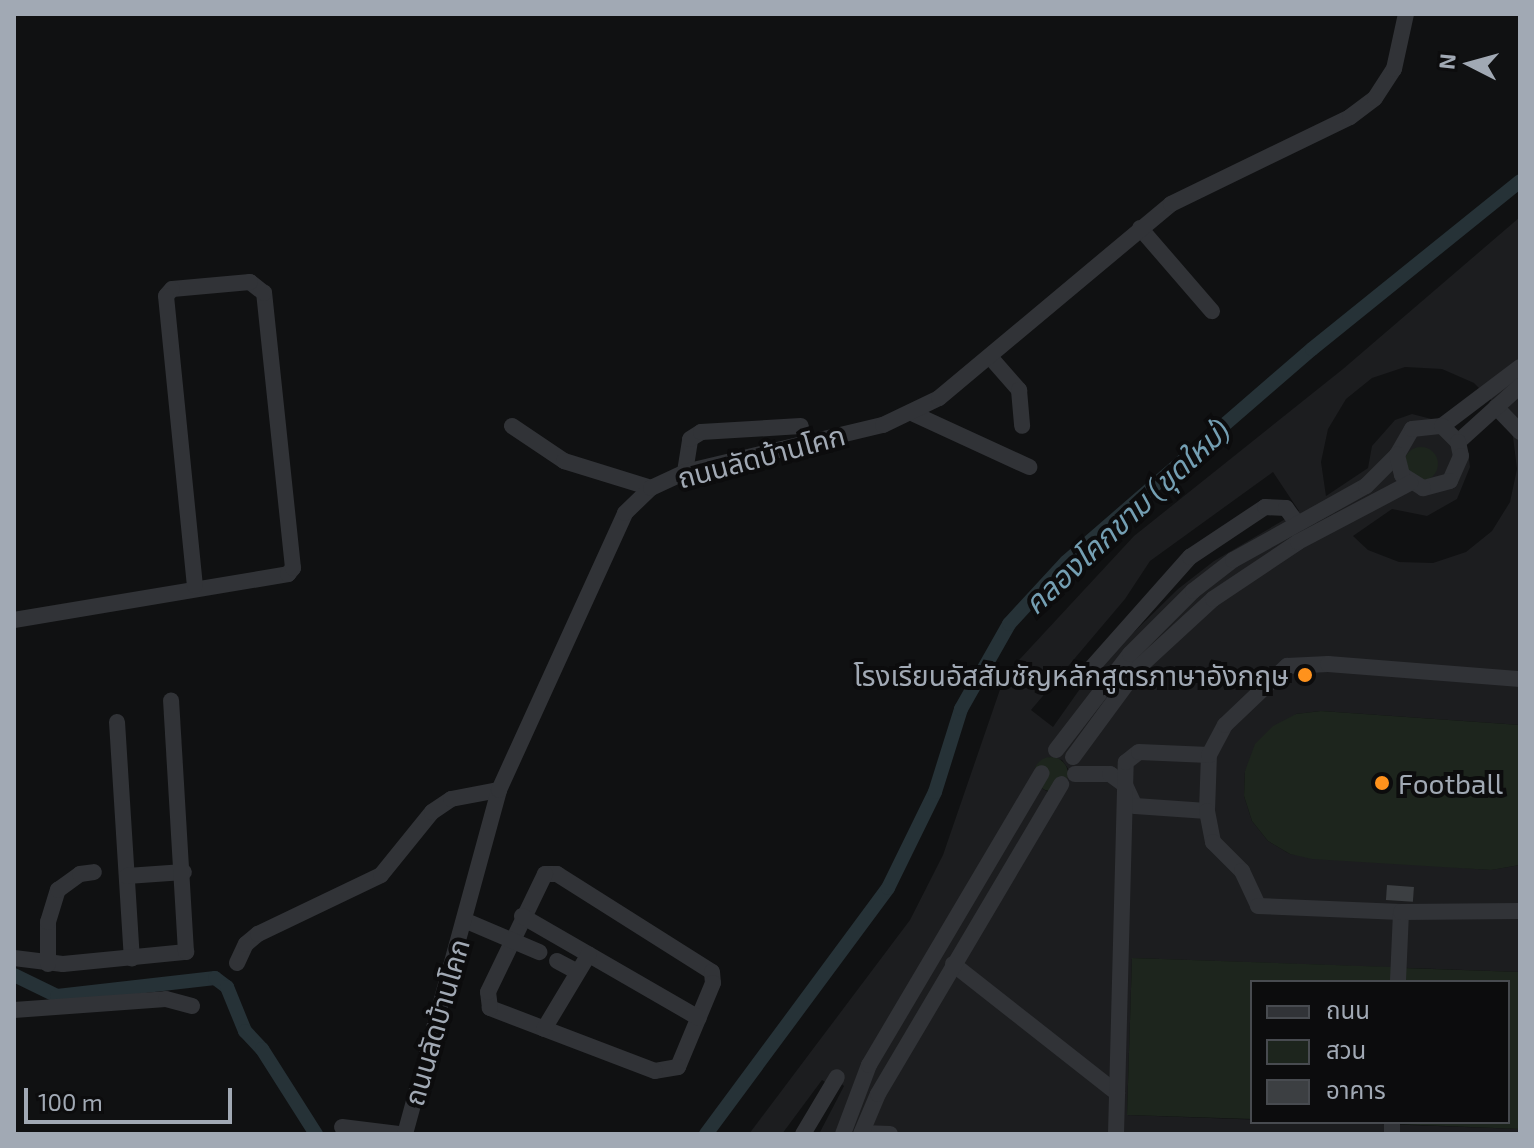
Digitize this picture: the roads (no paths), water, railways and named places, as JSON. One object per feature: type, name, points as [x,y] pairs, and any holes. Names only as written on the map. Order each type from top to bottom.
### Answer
[{"type":"street","name":"ถนนลัดบ้านโคก","points":[[402,1134],[499,790],[615,530],[651,488],[685,472],[914,414],[991,358],[1140,228],[1184,197],[1350,117],[1375,98],[1394,69],[1406,14]]},
{"type":"street","points":[[1140,228],[1212,311]]},
{"type":"street","points":[[14,620],[195,586],[288,574],[293,568],[264,293],[250,282],[172,289],[166,296],[195,586]]},
{"type":"street","points":[[991,358],[1019,390],[1022,426]]},
{"type":"street","points":[[812,1116],[845,1128],[869,1065],[1042,773],[1046,756],[1056,750],[1141,642],[1193,591],[1297,523],[1366,486],[1397,455],[1412,429],[1442,426],[1520,367]]},
{"type":"street","points":[[1458,442],[1520,386]]},
{"type":"street","points":[[1496,407],[1520,432]]},
{"type":"street","points":[[914,414],[1029,467]]},
{"type":"street","points":[[512,426],[564,461],[606,470],[651,488]]},
{"type":"street","points":[[685,472],[690,439],[701,432],[801,426]]},
{"type":"street","points":[[890,1134],[862,1133],[916,1027],[953,964],[1071,769],[1139,667],[1213,599],[1298,542],[1410,483],[1437,488],[1450,481],[1458,470],[1458,442],[1442,426]]},
{"type":"street","points":[[1397,455],[1410,483]]},
{"type":"street","points":[[1086,674],[1190,557],[1265,507],[1286,508],[1297,523]]},
{"type":"street","points":[[1126,627],[1141,642]]},
{"type":"street","points":[[1520,679],[1328,664],[1287,666],[1225,725],[1209,755],[1207,811],[1213,842],[1242,871],[1258,906],[1401,912],[1520,911]]},
{"type":"street","points":[[14,958],[48,964],[186,952],[184,872],[171,700]]},
{"type":"street","points":[[117,722],[132,959]]},
{"type":"street","points":[[1056,750],[1071,769]]},
{"type":"street","points":[[1102,774],[1139,752],[1209,755]]},
{"type":"street","points":[[1116,1134],[1126,762]]},
{"type":"street","points":[[1042,773],[1050,782],[1071,769],[1102,774],[1125,785],[1135,806],[1207,811]]},
{"type":"street","points":[[237,963],[246,944],[258,934],[381,875],[432,812],[451,799],[499,790]]},
{"type":"street","points":[[48,964],[48,922],[58,890],[80,874],[94,872]]},
{"type":"street","points":[[127,876],[184,872]]},
{"type":"street","points":[[557,874],[712,972],[683,1061],[664,1072],[490,1008],[488,992],[511,938],[540,880],[557,874]]},
{"type":"street","points":[[1398,980],[1401,912]]},
{"type":"street","points":[[522,916],[699,1018]]},
{"type":"street","points":[[464,920],[539,952]]},
{"type":"street","points":[[544,1029],[576,971],[589,954]]},
{"type":"street","points":[[557,961],[576,971]]},
{"type":"street","points":[[953,964],[1117,1093]]},
{"type":"street","points":[[14,1010],[166,999],[192,1006]]},
{"type":"street","points":[[899,1017],[916,1027]]},
{"type":"street","points":[[803,1134],[837,1077]]},
{"type":"street","points":[[342,1127],[402,1134]]},
{"type":"waterway","name":"คลองโคกขาม (ขุดใหม่)","points":[[706,1134],[888,888],[935,792],[961,709],[1009,624],[1066,562],[1312,349],[1520,181]]},
{"type":"waterway","name":"คลองโคกขาม (ขุดใหม่)","points":[[14,975],[57,996],[215,978],[227,987],[245,1031],[262,1049],[316,1134]]},
{"type":"place","name":"โรงเรียนอัสสัมชัญหลักสูตรภาษาอังกฤษ","points":[[1305,675]]},
{"type":"place","name":"Football","points":[[1382,783]]}]
